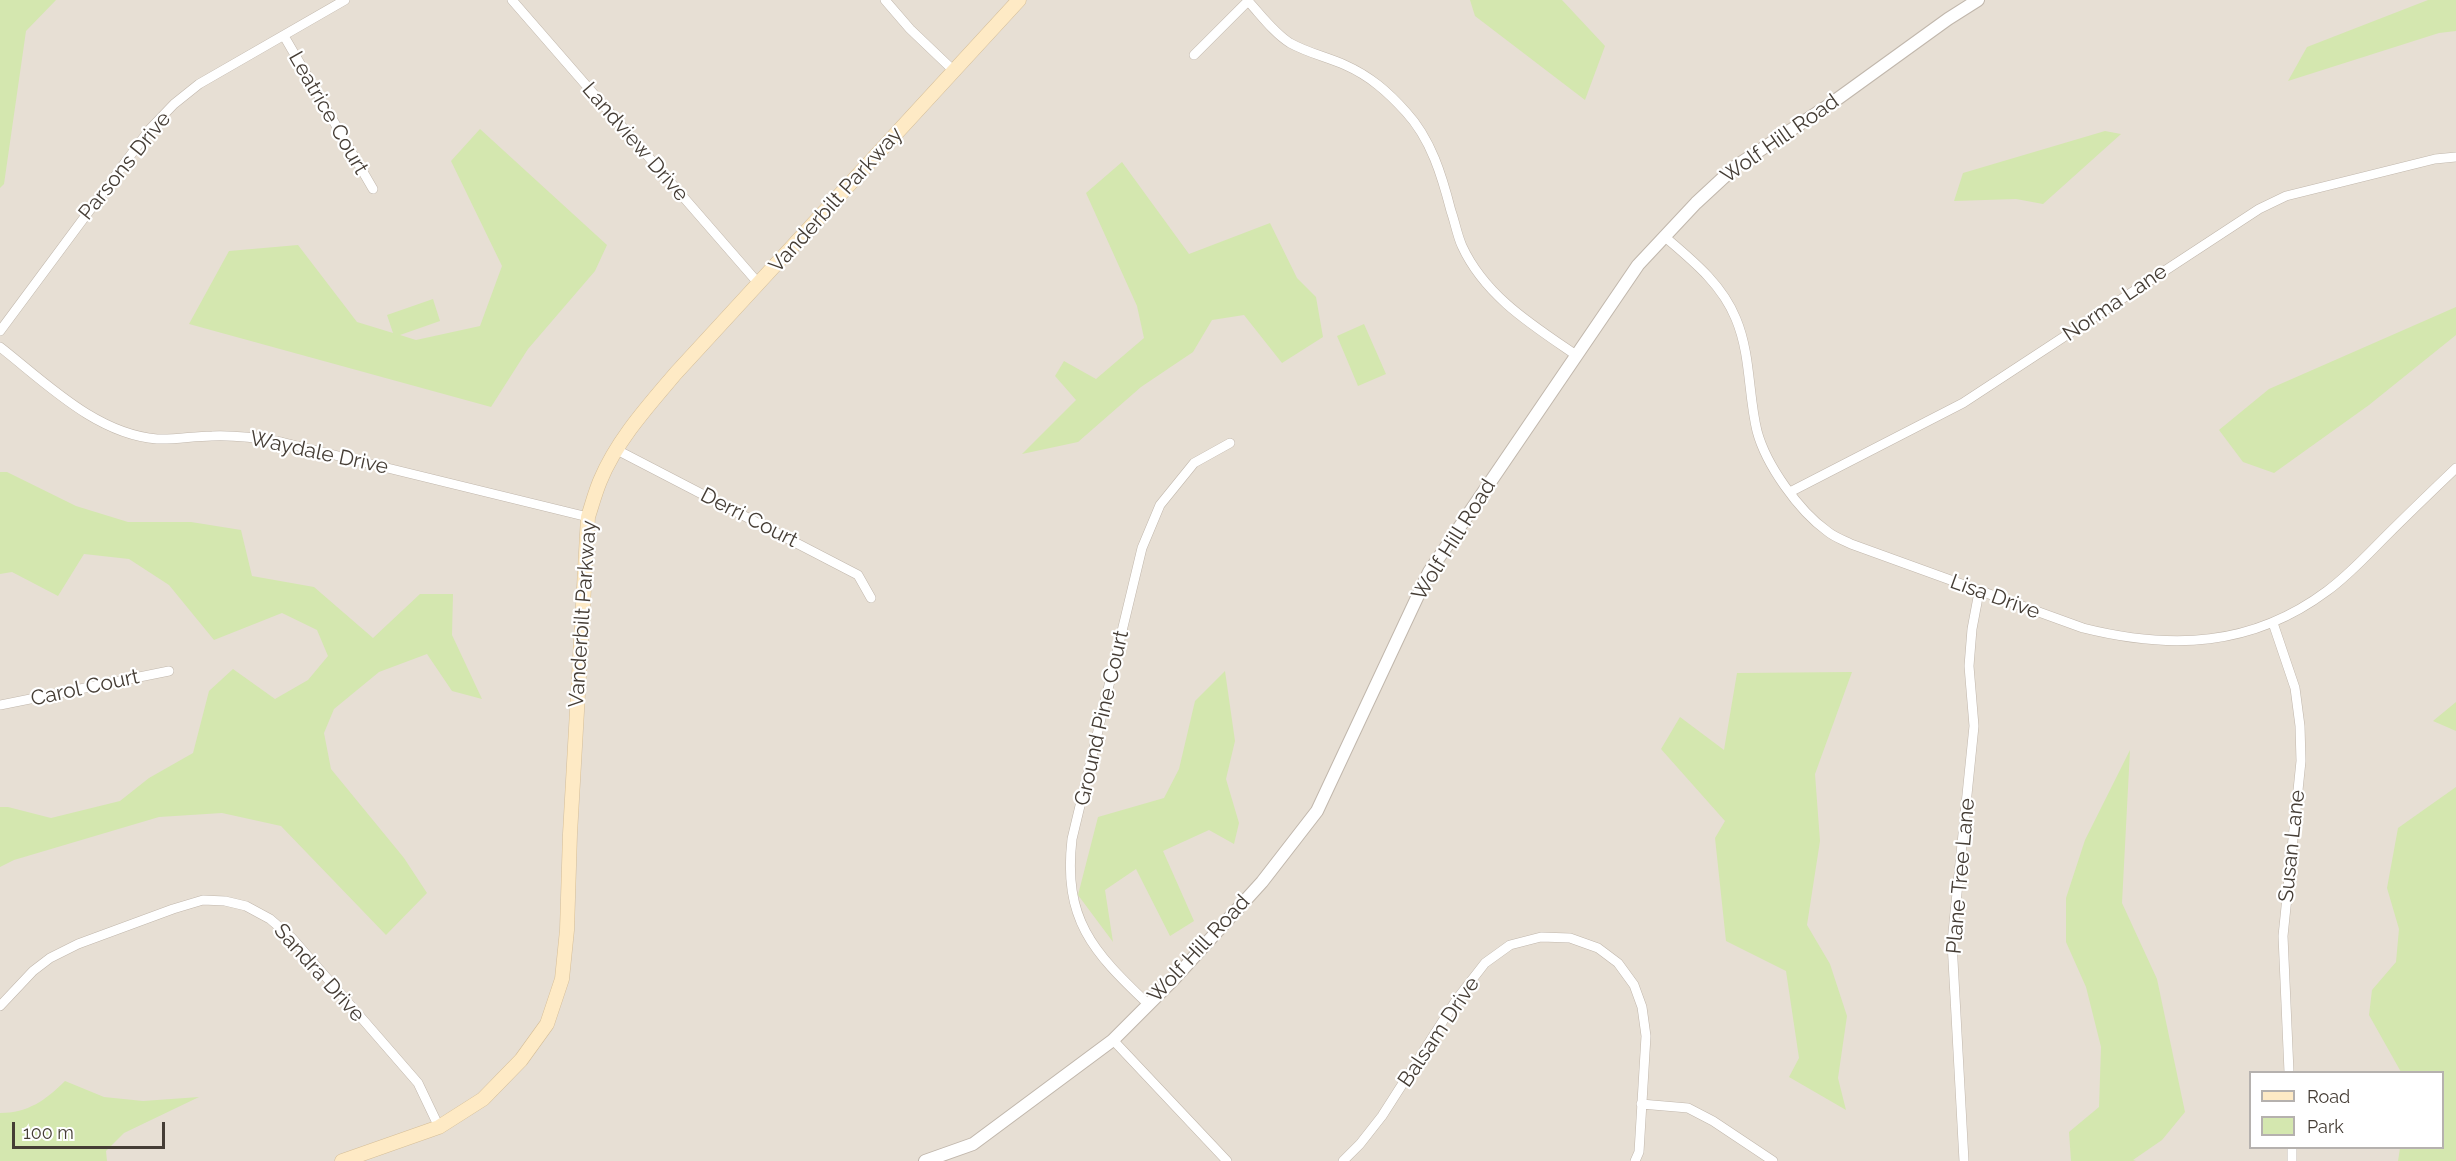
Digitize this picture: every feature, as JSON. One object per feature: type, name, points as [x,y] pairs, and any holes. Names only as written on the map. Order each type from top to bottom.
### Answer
[{"type":"main road","name":"Vanderbilt Parkway","points":[[342,1161],[439,1127],[483,1099],[521,1060],[547,1024],[562,980],[567,930],[572,791],[588,517],[601,480],[617,450],[639,417],[676,373],[1019,0]]},
{"type":"street","name":"Parsons Drive","points":[[0,331],[150,129],[174,104],[200,84],[345,0]]},
{"type":"street","name":"Landview Drive","points":[[512,0],[759,284]]},
{"type":"street","points":[[885,0],[910,29],[954,70]]},
{"type":"street","points":[[1194,55],[1249,0],[1288,42],[1368,76],[1408,114],[1428,144],[1437,165],[1461,244],[1477,274],[1502,300],[1576,355]]},
{"type":"street","name":"Wolf Hill Road","points":[[925,1161],[973,1144],[1113,1040],[1174,979],[1262,882],[1317,811],[1429,572],[1638,265],[1696,203],[1736,166],[1978,0]]},
{"type":"street","name":"Leatrice Court","points":[[284,36],[373,189]]},
{"type":"street","name":"Norma Lane","points":[[1790,492],[1963,403],[2259,209],[2286,196],[2435,159],[2456,157]]},
{"type":"street","name":"Lisa Drive","points":[[1665,237],[1699,266],[1719,289],[1736,318],[1745,349],[1757,432],[1769,462],[1810,517],[1828,532],[1851,544],[2083,628],[2151,641],[2191,641],[2234,634],[2273,623],[2306,606],[2329,590],[2356,567],[2456,468]]},
{"type":"street","name":"Waydale Drive","points":[[0,347],[85,412],[111,428],[133,435],[158,439],[247,436],[281,442],[588,517]]},
{"type":"street","name":"Ground Pine Court","points":[[1148,1004],[1106,961],[1084,930],[1074,899],[1069,870],[1072,839],[1142,548],[1160,505],[1194,463],[1230,443]]},
{"type":"street","name":"Derri Court","points":[[617,450],[858,575],[871,598]]},
{"type":"street","name":"Plane Tree Lane","points":[[1964,1161],[1952,942],[1974,726],[1969,666],[1972,628],[1979,592]]},
{"type":"street","name":"Susan Lane","points":[[2273,623],[2295,687],[2300,726],[2301,761],[2283,936],[2289,1071]]},
{"type":"street","name":"Carol Court","points":[[0,705],[169,670]]},
{"type":"street","name":"Sandra Drive","points":[[0,1006],[33,971],[50,958],[78,944],[204,900],[246,906],[270,919],[292,938],[418,1083],[439,1127]]},
{"type":"street","name":"Balsam Drive","points":[[1342,1161],[1360,1144],[1382,1116],[1457,999],[1485,963],[1510,945],[1541,937],[1570,938],[1598,948],[1618,963],[1634,985],[1642,1007],[1646,1036],[1639,1152],[1635,1161]]},
{"type":"street","points":[[1113,1040],[1227,1161]]},
{"type":"street","points":[[1641,1104],[1688,1108],[1713,1120],[1773,1161]]},
{"type":"shaded area","points":[[0,0],[2456,0],[2456,1161],[0,1161]]},
{"type":"green space","points":[[0,0],[56,0],[26,31],[4,184],[0,188]]},
{"type":"green space","points":[[1470,0],[1562,0],[1605,46],[1585,100],[1475,16]]},
{"type":"green space","points":[[2428,0],[2456,0],[2456,31],[2439,33],[2288,81],[2307,47]]},
{"type":"green space","points":[[480,129],[607,245],[595,271],[528,349],[491,407],[189,324],[229,251],[298,245],[357,322],[393,333],[387,315],[433,299],[440,321],[400,335],[416,340],[480,326],[502,266],[451,161]]},
{"type":"green space","points":[[2105,131],[2121,134],[2043,204],[2016,199],[1954,201],[1963,173]]},
{"type":"green space","points":[[1122,162],[1189,254],[1270,223],[1297,278],[1316,297],[1323,337],[1282,363],[1244,315],[1212,320],[1193,352],[1141,387],[1078,442],[1022,454],[1076,400],[1055,376],[1064,361],[1096,379],[1144,338],[1137,306],[1086,193]]},
{"type":"green space","points":[[2456,307],[2456,335],[2369,405],[2274,473],[2243,462],[2219,430],[2269,389]]},
{"type":"green space","points":[[1364,324],[1386,374],[1358,386],[1337,336]]},
{"type":"green space","points":[[0,472],[7,472],[76,506],[128,522],[191,522],[241,530],[252,576],[314,587],[373,638],[420,594],[453,594],[452,635],[482,699],[452,691],[427,654],[379,672],[334,709],[324,733],[331,769],[404,858],[427,893],[386,935],[281,826],[222,813],[159,817],[14,860],[0,867],[0,807],[51,818],[120,801],[149,778],[193,753],[209,691],[233,669],[275,699],[308,680],[328,656],[317,630],[282,613],[214,640],[169,585],[129,559],[84,554],[58,596],[12,572],[0,574]]},
{"type":"green space","points":[[1225,671],[1235,741],[1226,779],[1239,823],[1234,844],[1209,830],[1163,851],[1194,921],[1170,936],[1136,869],[1105,890],[1113,942],[1078,895],[1098,817],[1164,798],[1179,769],[1195,701]]},
{"type":"green space","points":[[1852,672],[1815,774],[1820,841],[1807,925],[1830,964],[1847,1016],[1838,1078],[1846,1110],[1789,1077],[1799,1058],[1786,971],[1726,941],[1715,838],[1725,821],[1661,749],[1680,717],[1724,750],[1737,673]]},
{"type":"green space","points":[[2456,702],[2456,731],[2433,721]]},
{"type":"green space","points":[[2130,750],[2122,903],[2157,979],[2185,1112],[2162,1140],[2133,1160],[2136,1161],[2071,1161],[2069,1132],[2099,1107],[2101,1047],[2086,987],[2066,942],[2066,898],[2085,840]]},
{"type":"green space","points":[[2456,787],[2456,1161],[2398,1161],[2400,1149],[2444,1149],[2444,1071],[2400,1071],[2369,1015],[2372,990],[2396,962],[2399,929],[2387,888],[2398,828]]},
{"type":"green space","points":[[65,1081],[104,1097],[143,1101],[199,1097],[124,1133],[106,1151],[107,1161],[0,1161],[0,1113],[28,1108],[51,1094]]}]
